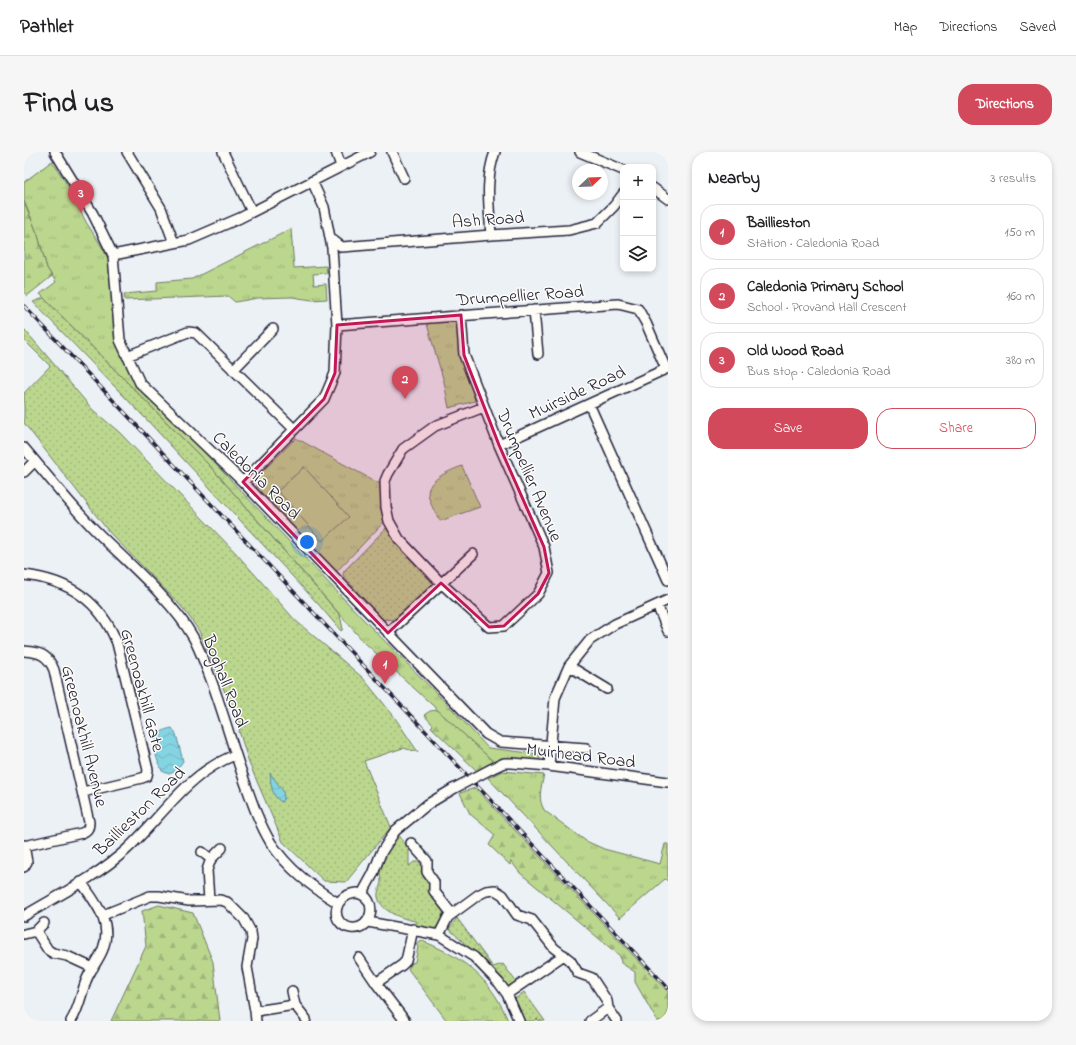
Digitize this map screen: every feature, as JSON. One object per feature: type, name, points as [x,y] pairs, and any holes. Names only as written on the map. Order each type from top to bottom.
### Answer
[{"type":"street","name":"Caledonia Road","points":[[55,152],[93,214],[113,255],[120,340],[140,383],[243,482],[486,734],[500,742],[586,748]]},
{"type":"street","points":[[127,152],[161,208],[174,243]]},
{"type":"street","points":[[223,152],[252,212]]},
{"type":"street","points":[[336,152],[341,166]]},
{"type":"street","points":[[113,255],[189,240],[252,212],[370,152]]},
{"type":"street","points":[[392,152],[404,178]]},
{"type":"street","points":[[491,235],[488,179],[490,166],[495,152]]},
{"type":"street","points":[[580,152],[620,169]]},
{"type":"street","points":[[243,482],[324,399],[335,373],[337,325],[333,257],[324,207],[312,181]]},
{"type":"street","points":[[656,190],[668,199]]},
{"type":"street","name":"Ash Road","points":[[342,247],[569,230],[597,223],[620,198]]},
{"type":"street","points":[[330,238],[342,247],[333,257]]},
{"type":"street","name":"Drumpellier Road","points":[[337,325],[618,304],[638,309],[667,368]]},
{"type":"street","points":[[534,310],[538,354]]},
{"type":"street","name":"Drumpellier Avenue","points":[[461,315],[464,355],[499,445],[544,547],[549,573],[538,594],[504,626],[496,627],[489,627],[441,584],[399,539],[389,521],[386,507],[385,481],[403,449],[435,426],[484,407]]},
{"type":"street","points":[[233,370],[273,329]]},
{"type":"street","points":[[127,356],[188,332],[196,333],[294,429]]},
{"type":"street","name":"Muirside Road","points":[[499,445],[667,368]]},
{"type":"street","points":[[589,404],[668,580]]},
{"type":"street","name":"Boghall Road","points":[[24,448],[80,515],[153,588],[186,626],[194,638],[206,667],[222,710],[235,755],[254,809],[271,843],[295,871],[318,890],[338,903]]},
{"type":"street","points":[[24,472],[35,461]]},
{"type":"street","points":[[388,633],[473,554]]},
{"type":"street","name":"Greenoakhill Gate","points":[[24,575],[46,579],[68,586],[84,597],[99,610],[118,643],[148,770],[146,776],[142,778],[83,792]]},
{"type":"street","points":[[550,766],[555,698],[569,666],[590,640],[615,624],[668,600]]},
{"type":"street","points":[[657,605],[668,631]]},
{"type":"street","name":"Greenoakhill Avenue","points":[[24,651],[37,652],[51,662],[90,822],[87,831],[82,833],[24,846]]},
{"type":"street","points":[[569,666],[607,689]]},
{"type":"street","name":"Baillieston Road","points":[[24,916],[105,867],[145,832],[182,790],[206,770],[235,755]]},
{"type":"street","name":"Muirhead Road","points":[[362,894],[373,874],[380,853],[395,831],[428,804],[452,789],[504,763],[550,766],[668,782]]},
{"type":"street","points":[[411,843],[426,861],[427,872],[434,882],[434,891],[452,914]]},
{"type":"street","points":[[24,846],[27,862],[24,866]]},
{"type":"street","points":[[209,900],[206,870],[211,859],[222,848]]},
{"type":"street","points":[[202,852],[211,859]]},
{"type":"street","points":[[71,1021],[78,1006],[86,980],[104,948],[106,924],[103,915],[82,882]]},
{"type":"street","points":[[439,935],[448,917],[478,895],[486,891],[495,890],[503,895],[517,915],[532,920],[554,948],[570,960],[578,973],[592,978],[607,1001],[608,1008],[617,1021]]},
{"type":"street","points":[[347,894],[362,894],[368,900],[371,907],[372,912],[368,922],[356,928],[344,926],[336,916],[338,903],[347,894]]},
{"type":"street","points":[[103,915],[150,896],[189,901],[220,900],[227,902],[244,919],[250,929],[252,940],[247,967],[256,1021]]},
{"type":"street","points":[[368,922],[439,935],[474,957],[499,983],[507,994],[519,1021]]},
{"type":"street","points":[[24,934],[36,931],[44,923]]},
{"type":"street","points":[[376,983],[402,965],[406,960],[413,930]]},
{"type":"street","points":[[36,931],[48,950],[53,953],[67,956],[93,968]]},
{"type":"street","points":[[507,994],[564,955]]},
{"type":"street","points":[[359,958],[405,1021]]},
{"type":"street","points":[[292,991],[295,1005],[306,1019]]},
{"type":"street","points":[[255,1011],[295,1005]]},
{"type":"street","points":[[590,1021],[608,1008]]},
{"type":"highlighted area","points":[[461,315],[464,355],[499,445],[544,547],[549,573],[538,594],[504,626],[489,627],[441,583],[388,633],[243,482],[324,399],[335,373],[337,325]]},
{"type":"green space","points":[[52,161],[68,186],[86,222],[109,261],[117,336],[123,360],[136,383],[364,620],[454,711],[488,748],[538,754],[540,756],[540,760],[537,762],[496,764],[364,642],[210,466],[40,294],[56,282],[47,268],[38,235],[24,201],[24,182]]},
{"type":"green space","points":[[24,201],[38,235],[47,268],[52,276],[27,296],[24,292]]},
{"type":"green space","points":[[291,229],[294,268],[326,266],[327,273],[313,274],[314,285],[326,284],[327,299],[312,300],[292,297],[258,298],[235,302],[228,296],[125,300],[124,294],[157,291],[157,282],[192,279]]},
{"type":"green space","points":[[44,298],[210,466],[340,615],[343,629],[341,631],[319,605],[145,418],[33,302]]},
{"type":"green space","points":[[455,319],[466,372],[475,401],[449,408],[444,382],[426,321]]},
{"type":"green space","points":[[24,329],[93,410],[119,432],[235,552],[295,620],[363,678],[393,715],[418,752],[403,748],[364,761],[391,827],[346,882],[324,881],[283,842],[249,763],[239,731],[241,726],[234,706],[229,702],[199,631],[180,605],[109,532],[24,423],[24,393],[50,366],[24,340]]},
{"type":"green space","points":[[296,438],[380,484],[381,509],[385,521],[336,572],[257,490],[257,477]]},
{"type":"green space","points":[[462,466],[480,507],[440,521],[429,498],[428,492],[430,487],[433,482],[444,474]]},
{"type":"green space","points":[[304,467],[349,517],[322,541],[278,491]]},
{"type":"green space","points":[[388,526],[437,582],[397,620],[380,619],[343,575],[344,571]]},
{"type":"green space","points":[[438,710],[496,764],[477,771],[431,727],[433,725],[424,715],[430,711]]},
{"type":"green space","points":[[502,771],[544,775],[540,798],[545,811],[586,841],[604,849],[660,864],[665,844],[668,844],[668,881],[665,879],[620,918],[488,778]]},
{"type":"green space","points":[[475,788],[668,992],[668,1021],[657,1021],[635,982],[635,972],[621,963],[620,956],[520,873],[511,861],[510,865],[489,845],[495,835],[470,814],[460,793]]},
{"type":"green space","points":[[398,834],[409,849],[409,866],[414,862],[419,862],[422,866],[421,872],[429,883],[428,891],[445,914],[436,928],[432,929],[416,925],[415,921],[405,919],[388,911],[380,902],[378,892],[381,882],[380,867],[386,852]]},
{"type":"green space","points":[[159,905],[193,913],[213,962],[220,1021],[111,1021],[146,946],[142,911]]},
{"type":"green space","points":[[457,918],[493,967],[503,964],[517,983],[511,988],[508,988],[495,971],[449,929]]},
{"type":"green space","points":[[420,940],[449,953],[473,970],[493,992],[508,1021],[447,1021],[408,969],[412,963],[415,962],[418,947],[416,944]]},
{"type":"green space","points":[[524,992],[545,1021],[539,1021],[537,1019],[535,1021],[523,1021],[515,999]]},
{"type":"water","points":[[172,728],[176,734],[183,761],[176,771],[169,774],[162,771],[158,761],[156,755],[155,738],[163,731]]},
{"type":"water","points":[[270,773],[283,791],[284,798],[281,802],[273,793]]},
{"type":"railway","points":[[24,306],[668,988]]},
{"type":"place","name":"Old Wood Road","points":[[81,213]]},
{"type":"place","name":"Caledonia Primary School","points":[[405,399]]},
{"type":"place","name":"Baillieston","points":[[385,684]]}]
